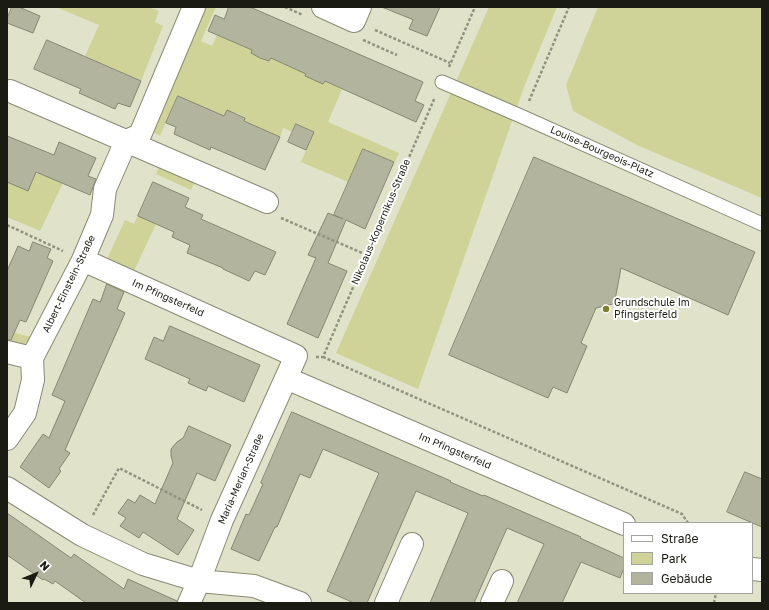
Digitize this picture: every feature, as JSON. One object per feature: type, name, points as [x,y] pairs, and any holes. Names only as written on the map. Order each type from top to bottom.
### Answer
[{"type":"street","points":[[126,141],[140,135],[194,7]]},
{"type":"street","points":[[323,7],[357,14]]},
{"type":"street","points":[[10,91],[268,202]]},
{"type":"street","name":"Albert-Einstein-Straße","points":[[32,358],[83,260],[102,215],[105,189],[126,141]]},
{"type":"street","name":"Im Pfingsterfeld","points":[[83,260],[296,356]]},
{"type":"street","points":[[7,352],[32,358],[33,380],[25,413],[7,439]]},
{"type":"street","name":"Maria-Merian-Straße","points":[[189,603],[222,520],[296,356]]},
{"type":"street","name":"Im Pfingsterfeld","points":[[286,378],[623,524]]},
{"type":"street","points":[[7,488],[82,535],[143,564],[199,581],[254,586],[300,603]]},
{"type":"street","points":[[386,603],[412,544]]},
{"type":"street","points":[[492,603],[502,581]]},
{"type":"lane","name":"Louise-Bourgeois-Platz","points":[[442,82],[762,224]]},
{"type":"path","name":"Nikolaus-Kopernikus-Straße","points":[[323,357],[475,7]]},
{"type":"path","points":[[523,117],[569,7]]},
{"type":"path","points":[[357,14],[450,63]]},
{"type":"path","points":[[268,202],[278,216],[367,255]]},
{"type":"path","points":[[7,225],[83,260]]},
{"type":"path","points":[[296,356],[323,357],[682,514],[687,522]]},
{"type":"path","points":[[82,535],[118,468],[222,520]]},
{"type":"green space","points":[[56,7],[149,7],[159,11],[155,22],[163,26],[141,81],[85,56],[99,25]]},
{"type":"green space","points":[[200,7],[216,7],[201,41],[212,46],[217,35],[253,50],[251,53],[269,61],[271,58],[306,74],[305,76],[323,84],[325,81],[342,89],[328,122],[399,153],[395,162],[363,149],[348,182],[301,162],[314,132],[296,124],[293,132],[283,128],[280,137],[244,121],[245,117],[237,113],[224,116],[177,96],[160,136],[153,132],[183,61]]},
{"type":"green space","points":[[489,7],[557,7],[524,87],[418,389],[336,353]]},
{"type":"green space","points":[[598,7],[762,7],[762,198],[639,146],[573,111],[566,85]]},
{"type":"green space","points":[[161,162],[197,178],[191,190],[156,174]]},
{"type":"green space","points":[[35,173],[45,175],[63,183],[40,231],[7,217],[7,175]]},
{"type":"green space","points":[[138,215],[156,224],[134,271],[107,259],[125,220],[134,224]]},
{"type":"green space","points":[[7,325],[16,329],[15,333],[31,337],[27,343],[7,343]]},
{"type":"building","points":[[12,7],[19,7],[40,16],[33,33],[7,23]]},
{"type":"building","points":[[229,7],[250,7],[423,82],[415,101],[424,105],[416,122],[325,81],[323,84],[305,76],[306,74],[271,58],[269,61],[260,58],[251,53],[252,50],[208,31],[215,15],[224,19]]},
{"type":"building","points":[[382,7],[440,7],[427,36],[409,29],[413,20]]},
{"type":"building","points":[[47,40],[141,81],[130,107],[118,103],[115,109],[79,93],[81,89],[34,69]]},
{"type":"building","points":[[178,96],[224,116],[227,110],[245,118],[244,121],[280,137],[265,170],[211,147],[210,150],[174,134],[176,127],[166,123]]},
{"type":"building","points":[[296,124],[314,132],[306,150],[288,142]]},
{"type":"building","points":[[7,136],[54,155],[59,142],[96,158],[88,176],[96,179],[90,195],[36,172],[28,191],[7,182]]},
{"type":"building","points":[[363,149],[394,162],[365,229],[346,220],[328,263],[347,271],[318,338],[287,324],[316,258],[308,255],[328,213],[343,219],[334,215]]},
{"type":"building","points":[[534,157],[755,252],[728,315],[621,268],[615,300],[613,304],[596,308],[581,343],[587,346],[567,393],[553,387],[548,398],[449,355]]},
{"type":"building","points":[[153,182],[189,198],[185,207],[203,215],[201,219],[276,252],[265,275],[255,271],[249,281],[187,253],[190,245],[172,237],[174,232],[138,216]]},
{"type":"building","points":[[33,242],[51,249],[47,258],[53,261],[26,322],[20,320],[11,340],[7,340],[7,271],[18,246],[29,251]]},
{"type":"building","points":[[107,284],[124,292],[117,309],[125,313],[65,450],[70,453],[59,469],[61,471],[49,488],[20,467],[43,434],[49,438],[65,401],[52,395],[93,299],[100,302]]},
{"type":"building","points":[[170,326],[260,365],[244,402],[208,386],[206,391],[188,383],[190,379],[145,359],[154,337],[163,341]]},
{"type":"building","points":[[292,412],[451,481],[450,482],[581,537],[580,538],[623,558],[623,570],[620,578],[581,562],[562,603],[517,603],[544,544],[507,528],[474,603],[430,603],[468,513],[416,491],[367,603],[354,603],[327,591],[379,473],[323,449],[310,478],[300,474],[277,527],[275,527],[259,561],[231,549],[246,514],[249,515],[263,484],[261,483]]},
{"type":"building","points":[[189,426],[231,445],[215,481],[197,473],[177,519],[194,530],[178,555],[143,532],[139,538],[120,526],[126,518],[118,513],[128,499],[135,503],[140,495],[155,504],[173,463],[171,449],[183,438]]},
{"type":"building","points":[[745,472],[762,479],[762,527],[727,512]]},
{"type":"building","points":[[7,513],[71,558],[74,554],[124,589],[128,579],[177,601],[177,603],[86,603],[55,581],[53,584],[44,579],[43,580],[7,555]]},
{"type":"place","name":"Grundschule Im Pfingsterfeld","points":[[606,309]]}]
